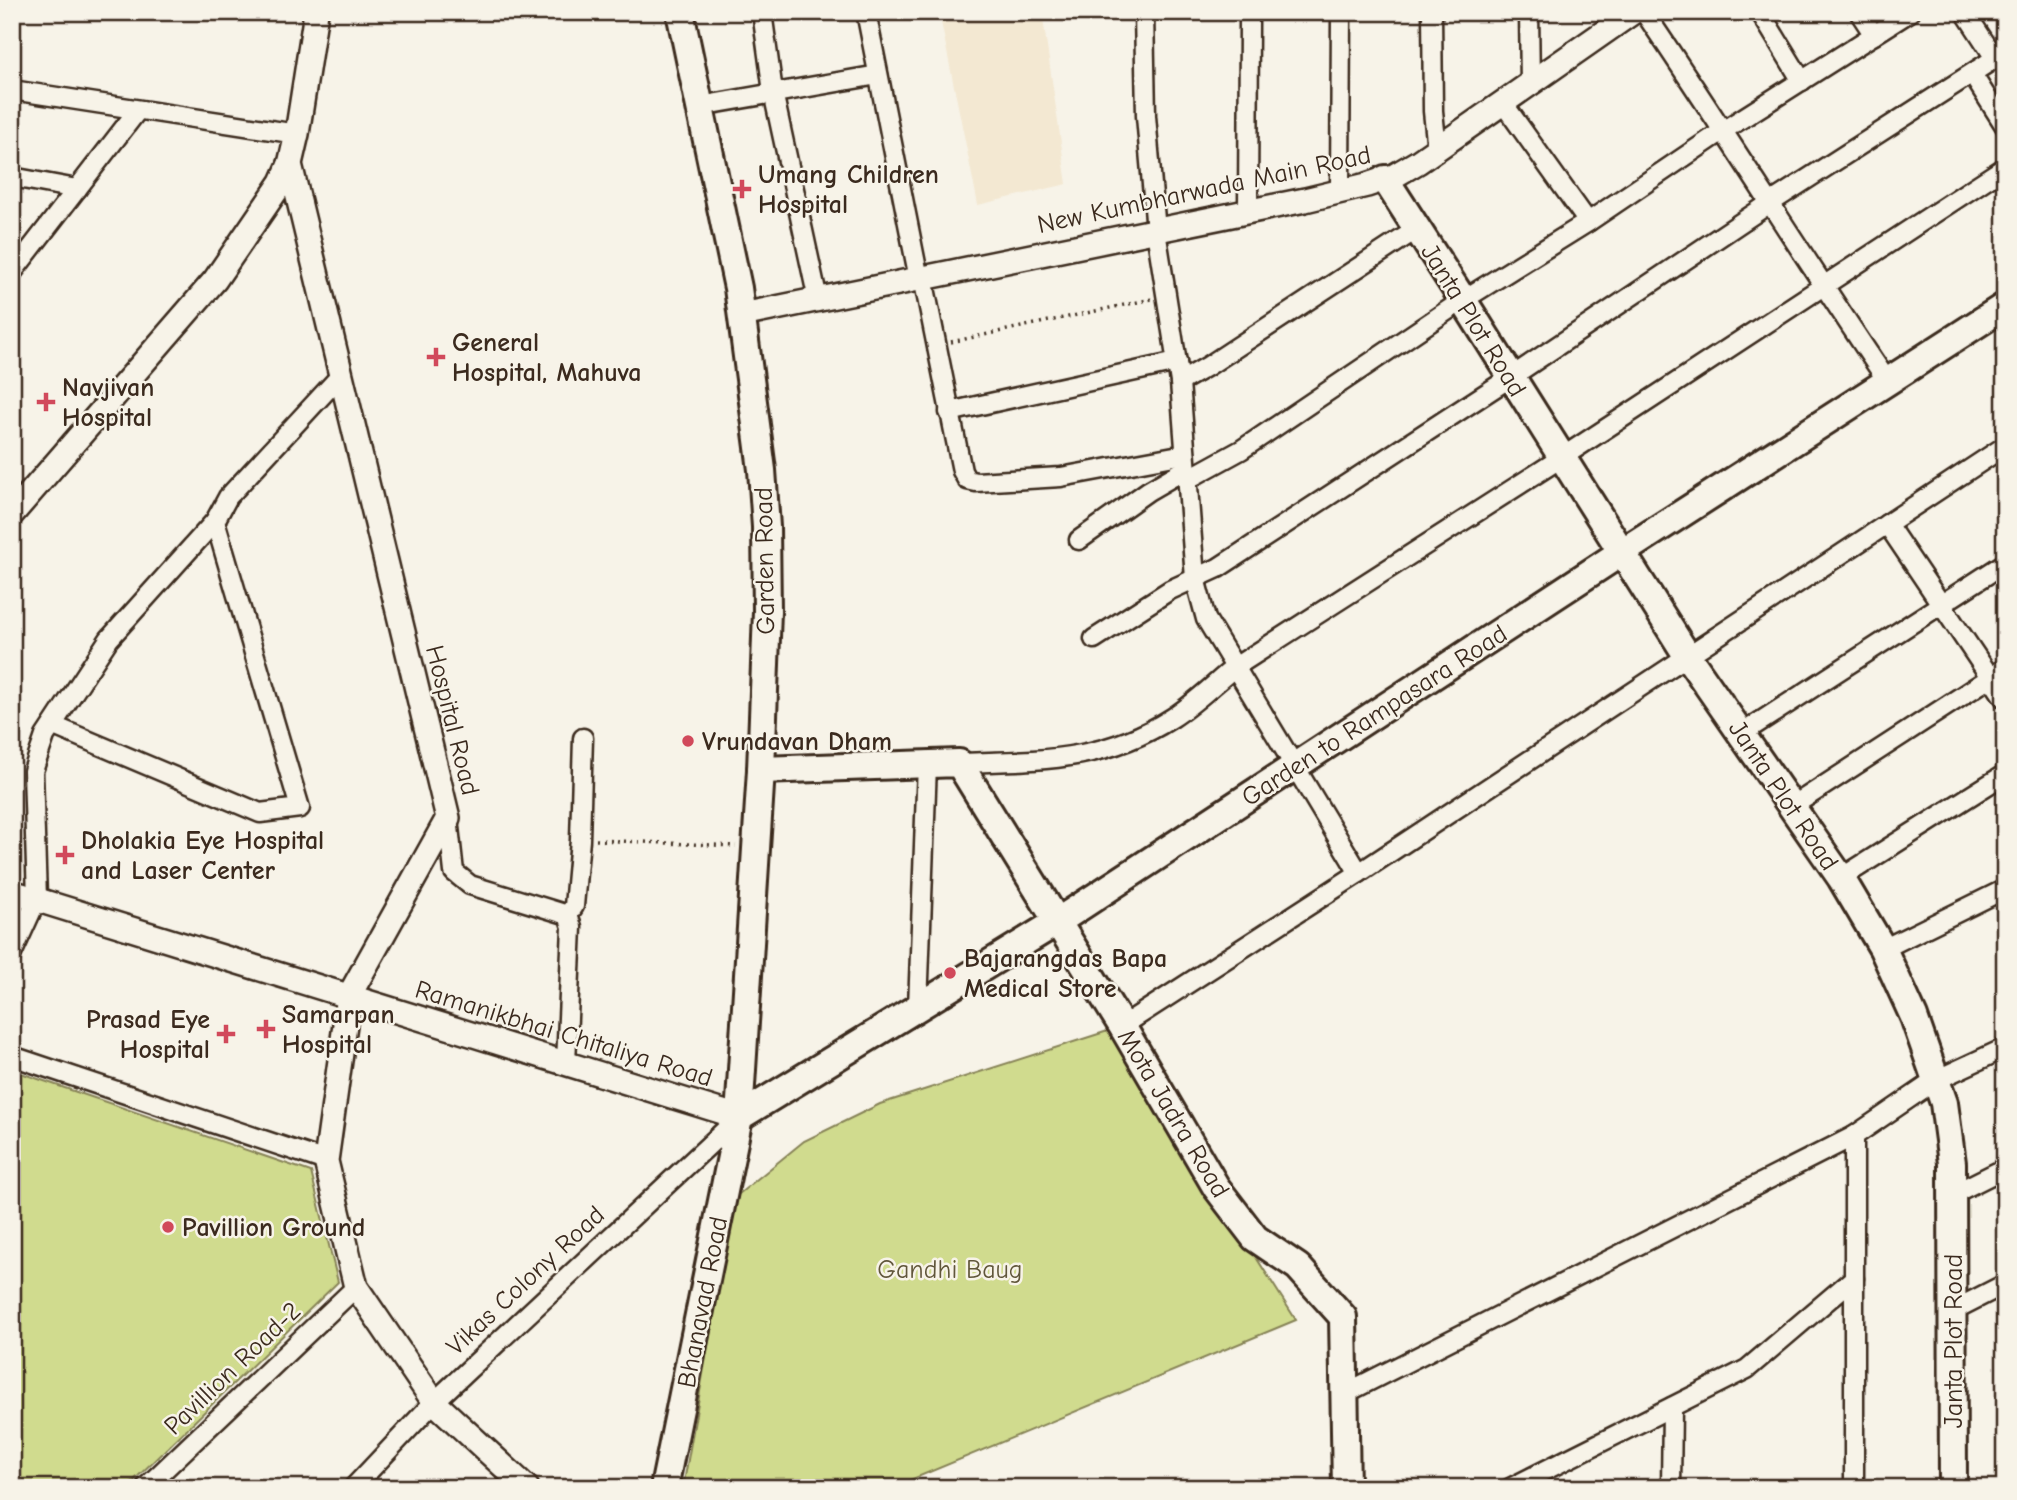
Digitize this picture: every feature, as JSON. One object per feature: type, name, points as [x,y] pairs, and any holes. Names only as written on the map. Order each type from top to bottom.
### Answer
[{"type":"main road","name":"Garden Road","points":[[680,12],[742,315],[762,470],[766,527],[767,611],[761,770],[739,1117]]},
{"type":"main road","name":"Janta Plot Road","points":[[1385,179],[1688,657],[1841,878],[1882,949],[1914,1017],[1936,1080],[1949,1132],[1953,1194],[1953,1488]]},
{"type":"main road","name":"Garden to Rampasara Road","points":[[739,1117],[1057,922],[1296,768],[1622,552],[2005,306]]},
{"type":"main road","points":[[761,770],[959,763]]},
{"type":"main road","name":"Mota Jadra Road","points":[[959,763],[1122,1026],[1216,1187],[1246,1228],[1264,1246],[1298,1267],[1343,1317],[1346,1488]]},
{"type":"main road","name":"Bhanavad Road","points":[[664,1488],[739,1117]]},
{"type":"street","name":"Hospital Road","points":[[316,12],[290,164],[448,818],[349,996],[326,1161],[356,1287],[434,1402],[527,1488]]},
{"type":"street","points":[[762,12],[773,92],[818,300]]},
{"type":"street","points":[[866,12],[962,471],[971,482],[1186,467],[1241,450],[1464,300],[1910,12]]},
{"type":"street","points":[[1144,12],[1146,116],[1156,230],[1180,382],[1195,578],[1206,618],[1359,873]]},
{"type":"street","points":[[1340,191],[1341,12]]},
{"type":"street","points":[[1433,12],[1433,111],[1437,150]]},
{"type":"street","points":[[1529,12],[1530,85]]},
{"type":"street","name":"New Kumbharwada Main Road","points":[[742,315],[1248,211],[1385,179],[1437,150],[1633,12]]},
{"type":"street","points":[[1644,12],[1888,382]]},
{"type":"street","points":[[1760,12],[1802,81]]},
{"type":"street","points":[[1859,12],[1874,35]]},
{"type":"street","points":[[1094,639],[1170,590],[1218,568],[1511,377],[1770,202],[2000,55],[1965,12]]},
{"type":"street","points":[[1248,211],[1249,22]]},
{"type":"street","points":[[1972,74],[2005,126]]},
{"type":"street","points":[[700,106],[878,75]]},
{"type":"street","points":[[12,90],[297,134]]},
{"type":"street","points":[[1503,103],[1588,222]]},
{"type":"street","points":[[12,273],[138,110]]},
{"type":"street","points":[[15,505],[215,280],[282,182],[290,164]]},
{"type":"street","points":[[959,763],[1059,760],[1094,753],[1121,745],[1172,718],[1234,667],[2005,167]]},
{"type":"street","points":[[12,177],[77,189]]},
{"type":"street","points":[[1180,382],[1416,229]]},
{"type":"street","points":[[949,412],[1177,362]]},
{"type":"street","points":[[12,954],[37,899],[33,771],[46,736],[109,639],[215,521],[228,497],[341,375]]},
{"type":"street","points":[[1122,1026],[1688,657],[2005,446]]},
{"type":"street","points":[[1079,540],[1186,467]]},
{"type":"street","points":[[54,726],[260,813],[300,808],[215,521]]},
{"type":"street","points":[[1887,524],[1943,604],[1998,672],[2005,699]]},
{"type":"street","points":[[1741,734],[2005,563]]},
{"type":"street","points":[[1791,807],[1998,672]]},
{"type":"street","points":[[568,915],[574,906],[580,839],[583,738]]},
{"type":"street","points":[[918,1007],[927,764]]},
{"type":"street","points":[[1841,878],[2005,774]]},
{"type":"street","points":[[448,818],[454,872],[470,885],[568,915]]},
{"type":"street","points":[[1882,949],[2005,890]]},
{"type":"street","name":"Ramanikbhai Chitaliya Road","points":[[12,892],[739,1117]]},
{"type":"street","points":[[566,1063],[572,926],[568,915]]},
{"type":"street","points":[[1344,1394],[1854,1136],[1936,1080],[2005,1048]]},
{"type":"street","points":[[12,1056],[326,1161]]},
{"type":"street","name":"Vikas Colony Road","points":[[353,1488],[434,1402],[739,1117]]},
{"type":"street","points":[[1854,1136],[1854,1488]]},
{"type":"street","points":[[1953,1194],[2005,1168]]},
{"type":"street","points":[[1510,1488],[1747,1369],[1854,1278]]},
{"type":"street","points":[[1952,1311],[2005,1284]]},
{"type":"street","name":"Pavillion Road-2","points":[[145,1488],[356,1287]]},
{"type":"street","points":[[1671,1488],[1672,1407]]},
{"type":"path","points":[[935,345],[1166,296]]},
{"type":"path","points":[[580,839],[755,847]]},
{"type":"shaded area","points":[[939,12],[1042,12],[1067,184],[978,205]]},
{"type":"green space","name":"Gandhi Baug","points":[[1111,1030],[1296,1320],[891,1488],[683,1488],[734,1198],[804,1141],[880,1104]]},
{"type":"green space","name":"Pavillion Ground","points":[[12,1070],[311,1172],[338,1282],[126,1488],[12,1488]]},
{"type":"place","name":"Umang Children Hospital","points":[[742,189]]},
{"type":"place","name":"General Hospital, Mahuva","points":[[436,357]]},
{"type":"place","name":"Navjivan Hospital","points":[[46,402]]},
{"type":"place","name":"Vrundavan Dham","points":[[688,741]]},
{"type":"place","name":"Dholakia Eye Hospital and Laser Center","points":[[65,855]]},
{"type":"place","name":"Bajarangdas Bapa Medical Store","points":[[950,973]]},
{"type":"place","name":"Samarpan Hospital","points":[[266,1029]]},
{"type":"place","name":"Prasad Eye Hospital","points":[[226,1034]]},
{"type":"place","name":"Pavillion Ground","points":[[168,1227]]}]
